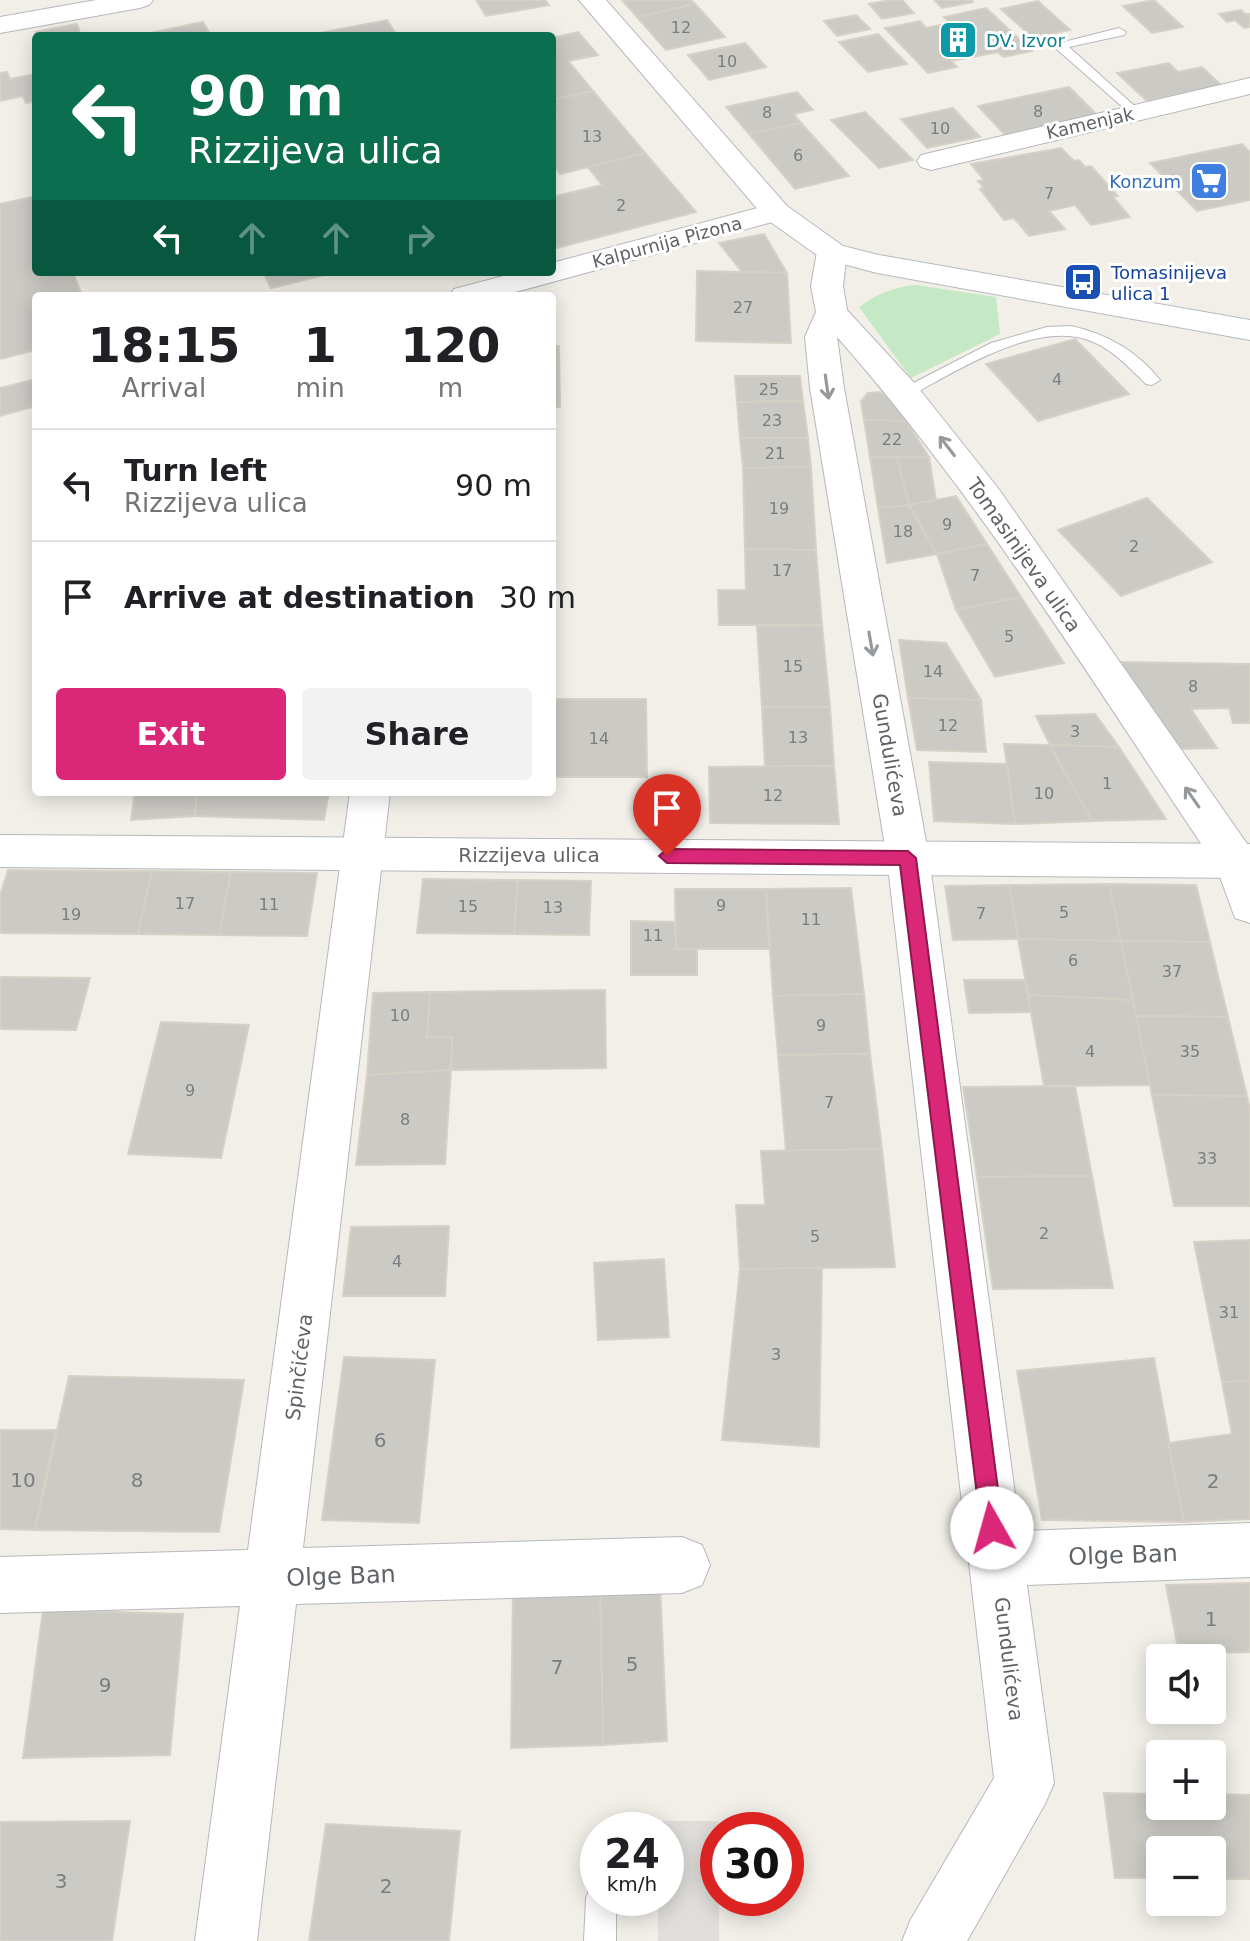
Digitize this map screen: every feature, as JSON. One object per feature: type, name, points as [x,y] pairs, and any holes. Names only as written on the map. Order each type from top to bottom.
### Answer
[{"type":"street","points":[[0,25],[140,0]]},
{"type":"street","points":[[592,0],[776,212],[832,252],[877,264],[1250,330]]},
{"type":"street","name":"Kamenjak","points":[[931,161],[1250,86]]},
{"type":"street","name":"Kalpurnija Pizona","points":[[556,268],[776,212]]},
{"type":"street","points":[[832,252],[827,286],[832,312]]},
{"type":"street","name":"Kalpurnija Pizona","points":[[478,292],[528,276]]},
{"type":"street","name":"Tomasinijeva ulica","points":[[832,312],[904,392],[986,496],[1243,861],[1250,906]]},
{"type":"street","name":"Gundulićeva","points":[[832,312],[821,337],[827,388],[908,858],[1024,1783],[933,1941]]},
{"type":"street","name":"Spinčićeva","points":[[226,1941],[369,796]]},
{"type":"street","name":"Rizzijeva ulica","points":[[0,851],[1243,861]]},
{"type":"street","name":"Olge Ban","points":[[996,1559],[1250,1550]]},
{"type":"street","name":"Olge Ban","points":[[0,1585],[682,1565]]},
{"type":"lane","points":[[1119,32],[1059,45],[1134,113]]},
{"type":"lane","points":[[904,392],[999,344],[1060,331],[1091,335],[1111,345],[1152,380]]},
{"type":"lane","points":[[600,1941],[601,1916]]},
{"type":"shaded area","points":[[684,1821],[700,1821],[700,1916],[719,1916],[719,1941],[658,1941],[658,1916],[684,1916]]},
{"type":"green space","points":[[916,285],[996,297],[1000,334],[911,378],[859,307],[886,292]]},
{"type":"building","points":[[476,0],[545,0],[549,5],[486,16]]},
{"type":"building","points":[[622,0],[691,0],[695,4],[637,17]]},
{"type":"building","points":[[902,0],[914,13],[882,19],[869,4]]},
{"type":"building","points":[[934,0],[972,0],[973,2],[942,8]]},
{"type":"building","points":[[1154,0],[1183,27],[1152,33],[1123,6]]},
{"type":"building","points":[[1038,1],[1070,30],[1033,38],[1001,9]]},
{"type":"building","points":[[695,4],[725,37],[666,50],[637,17]]},
{"type":"building","name":"DV. Izvor","points":[[986,8],[1032,51],[1003,57],[998,52],[951,61],[957,67],[928,73],[885,28],[920,21],[926,28],[950,23],[944,17]]},
{"type":"building","points":[[1241,10],[1250,14],[1250,27],[1244,28],[1235,20],[1227,22],[1219,14]]},
{"type":"building","points":[[856,15],[870,29],[837,36],[824,21]]},
{"type":"building","points":[[387,20],[394,32],[326,32]]},
{"type":"building","points":[[203,22],[209,32],[156,32]]},
{"type":"building","points":[[77,24],[80,32],[35,32]]},
{"type":"building","points":[[578,32],[598,55],[568,61],[593,91],[556,99],[556,37]]},
{"type":"building","points":[[878,34],[907,64],[868,72],[839,42]]},
{"type":"building","points":[[745,43],[766,67],[709,80],[688,55]]},
{"type":"building","points":[[1169,63],[1178,72],[1202,67],[1222,86],[1147,101],[1117,73]]},
{"type":"building","points":[[7,72],[10,79],[32,75],[32,102],[26,103],[23,96],[0,101],[0,73]]},
{"type":"building","points":[[1069,87],[1098,116],[1006,136],[978,106]]},
{"type":"building","points":[[593,91],[645,153],[560,174],[556,168],[556,99]]},
{"type":"building","points":[[797,92],[813,110],[794,114],[801,123],[749,134],[726,107]]},
{"type":"building","points":[[953,108],[980,137],[927,148],[901,119]]},
{"type":"building","points":[[865,112],[913,160],[879,168],[831,120]]},
{"type":"building","points":[[801,123],[849,176],[795,189],[749,134]]},
{"type":"building","name":"Konzum","points":[[1242,144],[1250,152],[1250,200],[1197,211],[1150,163]]},
{"type":"building","points":[[1061,148],[1074,161],[1079,160],[1085,167],[1091,166],[1118,196],[1113,197],[1130,217],[1091,225],[1075,205],[1049,211],[1065,229],[1029,236],[1014,218],[1004,220],[980,189],[984,188],[978,181],[984,180],[971,164]]},
{"type":"building","points":[[645,153],[696,212],[556,248],[556,196],[602,185],[588,167]]},
{"type":"building","points":[[32,197],[32,276],[74,276],[80,292],[32,292],[32,351],[0,359],[0,204]]},
{"type":"building","points":[[764,234],[787,273],[742,272],[719,243]]},
{"type":"building","points":[[697,271],[787,273],[791,343],[696,341]]},
{"type":"building","points":[[265,276],[320,276],[271,288]]},
{"type":"building","points":[[1075,339],[1129,394],[1038,421],[986,364]]},
{"type":"building","points":[[556,346],[559,346],[560,407],[556,407]]},
{"type":"building","points":[[735,376],[800,376],[803,401],[737,402]]},
{"type":"building","points":[[32,380],[32,407],[0,416],[0,388]]},
{"type":"building","points":[[880,392],[906,421],[864,420],[861,401],[868,393]]},
{"type":"building","points":[[803,401],[808,438],[740,438],[737,402]]},
{"type":"building","points":[[864,420],[906,421],[929,457],[870,457]]},
{"type":"building","points":[[740,438],[808,438],[811,467],[743,468]]},
{"type":"building","points":[[870,457],[897,457],[909,505],[878,508]]},
{"type":"building","points":[[897,457],[929,457],[936,500],[909,505]]},
{"type":"building","points":[[811,467],[816,550],[745,549],[743,468]]},
{"type":"building","points":[[956,496],[987,544],[937,554],[909,505]]},
{"type":"building","points":[[1147,498],[1212,562],[1121,596],[1058,530]]},
{"type":"building","points":[[909,505],[937,554],[887,563],[878,508]]},
{"type":"building","points":[[987,544],[1021,597],[956,610],[937,554]]},
{"type":"building","points":[[745,549],[816,550],[822,625],[719,625],[718,590],[746,590]]},
{"type":"building","points":[[1021,597],[1064,663],[995,677],[956,610]]},
{"type":"building","points":[[822,625],[830,707],[762,707],[757,626]]},
{"type":"building","points":[[899,640],[946,643],[981,700],[908,698]]},
{"type":"building","points":[[1120,662],[1250,664],[1250,723],[1233,723],[1229,708],[1191,709],[1217,748],[1178,749]]},
{"type":"building","points":[[908,698],[981,700],[986,752],[917,750]]},
{"type":"building","points":[[556,699],[646,699],[647,777],[556,777]]},
{"type":"building","points":[[762,707],[830,707],[834,766],[765,767]]},
{"type":"building","points":[[1095,714],[1119,747],[1050,745],[1036,716]]},
{"type":"building","points":[[1004,744],[1050,745],[1092,821],[1015,824]]},
{"type":"building","points":[[1050,745],[1119,747],[1166,819],[1092,821]]},
{"type":"building","points":[[929,762],[1007,764],[1015,824],[934,821]]},
{"type":"building","points":[[834,766],[839,824],[710,823],[709,767]]},
{"type":"building","points":[[134,796],[197,796],[195,816],[131,820]]},
{"type":"building","points":[[197,796],[328,796],[324,820],[195,816]]},
{"type":"building","points":[[8,870],[152,871],[138,934],[0,933],[0,896]]},
{"type":"building","points":[[152,871],[231,872],[219,935],[138,934]]},
{"type":"building","points":[[231,872],[317,873],[307,936],[219,935]]},
{"type":"building","points":[[423,879],[518,880],[514,934],[417,933]]},
{"type":"building","points":[[518,880],[591,881],[589,935],[514,934]]},
{"type":"building","points":[[1109,884],[1121,941],[1018,939],[1009,885]]},
{"type":"building","points":[[1109,884],[1196,885],[1210,942],[1121,941]]},
{"type":"building","points":[[1009,885],[1018,939],[953,940],[945,886]]},
{"type":"building","points":[[851,888],[864,994],[773,996],[766,889]]},
{"type":"building","points":[[675,889],[766,889],[769,949],[676,949]]},
{"type":"building","points":[[631,921],[675,922],[676,949],[697,949],[697,975],[631,975]]},
{"type":"building","points":[[1018,939],[1121,941],[1133,1000],[1028,995]]},
{"type":"building","points":[[1121,941],[1210,942],[1228,1017],[1136,1016]]},
{"type":"building","points":[[0,977],[90,978],[76,1030],[0,1029]]},
{"type":"building","points":[[964,980],[1025,980],[1031,1012],[969,1013]]},
{"type":"building","points":[[605,990],[606,1068],[451,1070],[452,1037],[427,1037],[430,992]]},
{"type":"building","points":[[430,992],[427,1037],[452,1037],[451,1070],[367,1075],[373,993]]},
{"type":"building","points":[[864,994],[870,1054],[778,1055],[773,996]]},
{"type":"building","points":[[1028,995],[1133,1000],[1150,1085],[1044,1086]]},
{"type":"building","points":[[1136,1016],[1228,1017],[1247,1096],[1152,1095]]},
{"type":"building","points":[[161,1022],[249,1025],[221,1158],[128,1154]]},
{"type":"building","points":[[870,1054],[882,1149],[786,1151],[778,1055]]},
{"type":"building","points":[[451,1070],[445,1164],[356,1165],[367,1075]]},
{"type":"building","points":[[1075,1086],[1092,1176],[977,1177],[963,1087]]},
{"type":"building","points":[[1152,1095],[1247,1096],[1250,1109],[1250,1206],[1174,1206]]},
{"type":"building","points":[[882,1149],[895,1267],[740,1269],[736,1205],[765,1205],[761,1151]]},
{"type":"building","points":[[1092,1176],[1113,1288],[993,1289],[977,1177]]},
{"type":"building","points":[[449,1226],[445,1296],[343,1296],[351,1227]]},
{"type":"building","points":[[1250,1240],[1250,1381],[1222,1382],[1194,1242]]},
{"type":"building","points":[[664,1259],[669,1337],[598,1340],[594,1263]]},
{"type":"building","points":[[822,1268],[819,1447],[722,1440],[740,1269]]},
{"type":"building","points":[[344,1357],[435,1360],[419,1523],[322,1520]]},
{"type":"building","points":[[1154,1358],[1184,1522],[1042,1520],[1017,1371]]},
{"type":"building","points":[[69,1376],[244,1380],[219,1532],[35,1530]]},
{"type":"building","points":[[1250,1381],[1250,1519],[1184,1522],[1168,1443],[1232,1434],[1222,1382]]},
{"type":"building","points":[[0,1430],[56,1430],[35,1530],[0,1529]]},
{"type":"building","points":[[1250,1583],[1250,1652],[1226,1653],[1226,1644],[1177,1644],[1166,1585]]},
{"type":"building","points":[[660,1585],[667,1741],[603,1745],[600,1588]]},
{"type":"building","points":[[600,1588],[603,1745],[511,1748],[513,1590]]},
{"type":"building","points":[[43,1610],[183,1614],[170,1755],[23,1758]]},
{"type":"building","points":[[1104,1793],[1146,1794],[1146,1820],[1226,1820],[1226,1794],[1250,1795],[1250,1879],[1226,1879],[1226,1836],[1146,1836],[1146,1878],[1115,1878]]},
{"type":"building","points":[[130,1821],[112,1941],[0,1941],[0,1822]]},
{"type":"building","points":[[326,1824],[460,1831],[449,1941],[309,1941]]},
{"type":"place","name":"DV. Izvor","points":[[958,40]]},
{"type":"place","name":"Konzum","points":[[1209,181]]},
{"type":"place","name":"Tomasinijeva ulica 1","points":[[1083,282]]},
{"type":"route","points":[[667,856],[908,858],[992,1528]]}]
